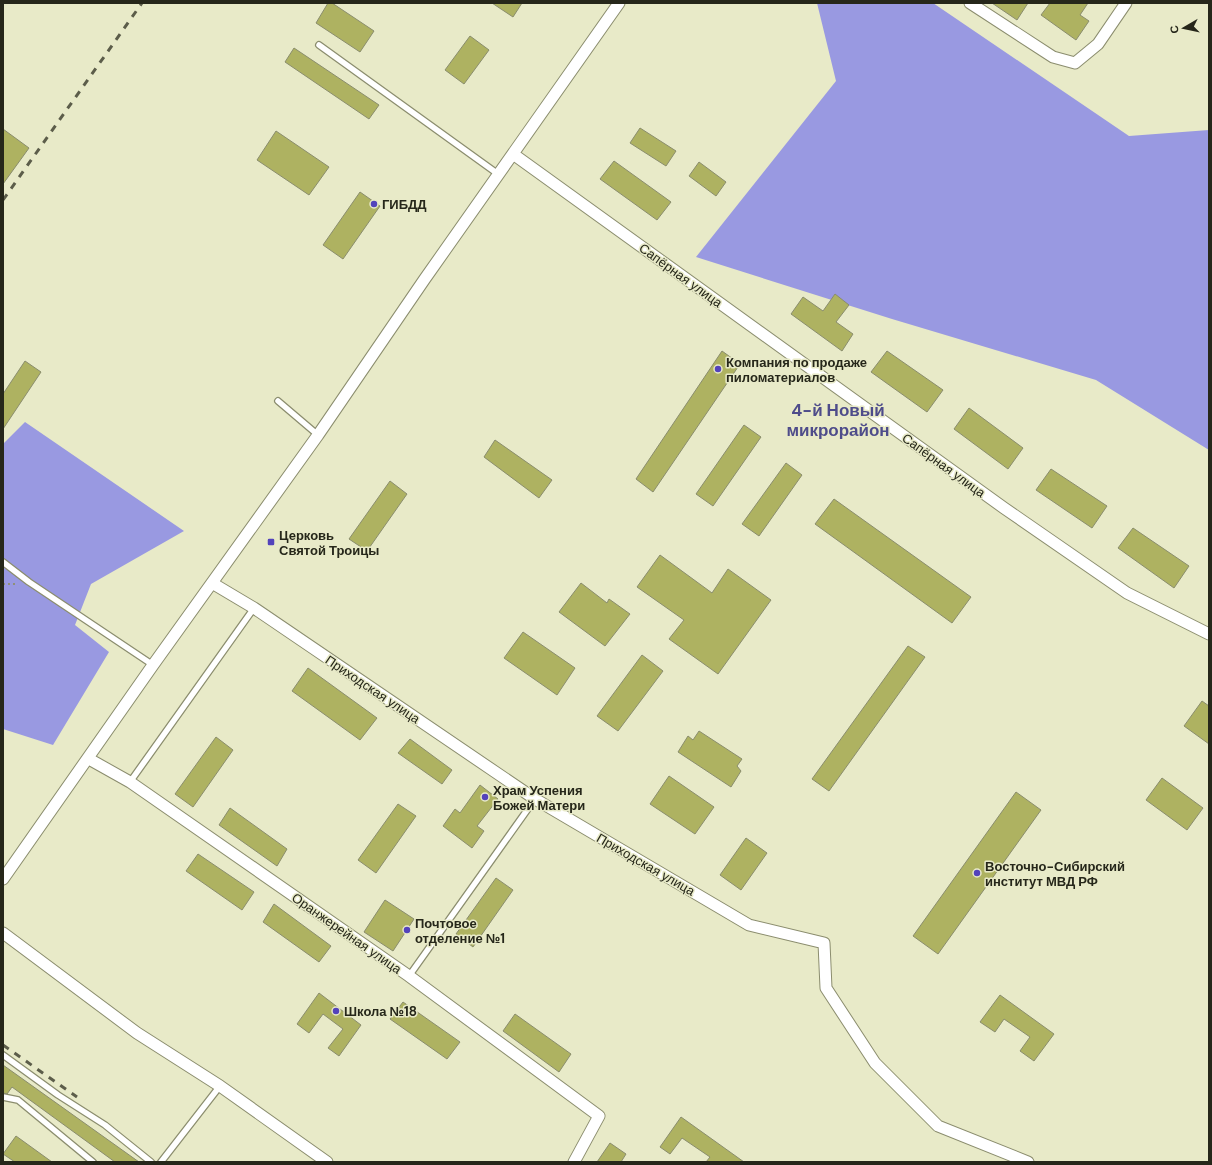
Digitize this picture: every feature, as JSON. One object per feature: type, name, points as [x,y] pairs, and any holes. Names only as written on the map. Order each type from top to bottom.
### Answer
[{"type":"street","points":[[3,879],[153,665],[318,434],[498,174],[619,3]]},
{"type":"street","points":[[970,3],[1053,57],[1075,63],[1098,44],[1126,3]]},
{"type":"street","name":"Сапёрная улица","points":[[513,154],[1004,508],[1127,594],[1209,634]]},
{"type":"street","name":"Приходская улица","points":[[212,583],[254,608],[535,799],[749,925],[824,943],[826,988],[875,1063],[938,1126],[1028,1162]]},
{"type":"street","name":"Оранжерейная улица","points":[[88,759],[130,782],[409,976],[599,1116],[574,1162]]},
{"type":"street","points":[[3,933],[137,1033],[220,1086],[327,1162]]},
{"type":"lane","points":[[319,45],[498,174]]},
{"type":"lane","points":[[278,401],[318,434]]},
{"type":"lane","points":[[3,562],[36,587],[153,665]]},
{"type":"lane","points":[[130,782],[254,608]]},
{"type":"lane","points":[[409,976],[535,799]]},
{"type":"lane","points":[[3,1055],[58,1095],[105,1125],[151,1162]]},
{"type":"lane","points":[[161,1162],[220,1086]]},
{"type":"lane","points":[[3,1097],[18,1100],[93,1162]]},
{"type":"shaded area","points":[[817,3],[933,3],[1129,136],[1209,130],[1209,450],[1096,380],[892,319],[696,257],[836,81]]},
{"type":"shaded area","points":[[25,422],[184,531],[91,584],[75,625],[109,652],[53,745],[3,729],[3,444]]},
{"type":"building","points":[[328,3],[332,3],[374,31],[360,52],[316,23]]},
{"type":"building","points":[[492,3],[522,3],[513,17]]},
{"type":"building","points":[[992,3],[1028,3],[1017,20]]},
{"type":"building","points":[[1050,3],[1088,3],[1080,15],[1089,21],[1076,40],[1041,15]]},
{"type":"building","points":[[470,36],[489,50],[464,84],[445,70]]},
{"type":"building","points":[[294,48],[379,105],[369,119],[285,62]]},
{"type":"building","points":[[640,128],[676,151],[666,166],[630,143]]},
{"type":"building","points":[[3,129],[29,148],[3,184]]},
{"type":"building","points":[[276,131],[329,167],[309,195],[257,160]]},
{"type":"building","points":[[614,161],[671,202],[657,220],[600,179]]},
{"type":"building","points":[[699,162],[726,182],[716,196],[689,176]]},
{"type":"building","points":[[360,192],[380,206],[343,259],[323,245]]},
{"type":"building","points":[[835,294],[849,305],[836,322],[853,334],[842,351],[791,314],[803,297],[823,311]]},
{"type":"building","points":[[722,351],[740,364],[653,492],[636,479]]},
{"type":"building","points":[[887,351],[943,390],[927,412],[871,372]]},
{"type":"building","points":[[25,361],[41,372],[3,429],[3,394]]},
{"type":"building","points":[[969,408],[1023,448],[1008,469],[954,429]]},
{"type":"building","points":[[744,425],[761,437],[713,506],[696,494]]},
{"type":"building","points":[[495,440],[552,480],[539,498],[484,457]]},
{"type":"building","points":[[786,463],[802,475],[759,536],[742,524]]},
{"type":"building","points":[[1051,469],[1107,506],[1092,528],[1036,490]]},
{"type":"building","points":[[390,481],[407,494],[367,551],[349,539]]},
{"type":"building","points":[[834,499],[971,597],[952,623],[815,524]]},
{"type":"building","points":[[1133,528],[1189,566],[1174,588],[1118,548]]},
{"type":"building","points":[[660,555],[712,593],[728,569],[771,600],[718,674],[669,639],[684,620],[637,587]]},
{"type":"building","points":[[581,583],[607,603],[609,599],[630,614],[605,646],[559,612]]},
{"type":"building","points":[[523,632],[575,668],[557,695],[504,658]]},
{"type":"building","points":[[908,646],[925,657],[829,791],[812,779]]},
{"type":"building","points":[[642,655],[663,671],[618,731],[597,716]]},
{"type":"building","points":[[308,668],[377,718],[360,740],[292,691]]},
{"type":"building","points":[[1202,701],[1209,706],[1209,744],[1184,726]]},
{"type":"building","points":[[699,731],[742,759],[737,766],[741,771],[731,787],[678,752],[688,736],[693,740]]},
{"type":"building","points":[[216,737],[233,750],[193,807],[175,794]]},
{"type":"building","points":[[410,739],[452,770],[442,784],[398,753]]},
{"type":"building","points":[[669,776],[714,807],[695,834],[650,804]]},
{"type":"building","points":[[1162,778],[1203,808],[1187,830],[1146,800]]},
{"type":"building","points":[[480,785],[498,799],[477,826],[484,831],[472,848],[443,826],[455,809],[460,813]]},
{"type":"building","name":"Восточно-Сибирский институт МВД РФ","points":[[1016,792],[1041,810],[938,954],[913,936]]},
{"type":"building","points":[[398,804],[416,816],[376,873],[358,860]]},
{"type":"building","points":[[230,808],[287,849],[277,866],[219,825]]},
{"type":"building","points":[[746,838],[767,853],[741,890],[720,875]]},
{"type":"building","points":[[198,854],[254,892],[242,910],[186,871]]},
{"type":"building","points":[[496,878],[513,890],[473,947],[456,934]]},
{"type":"building","points":[[385,900],[414,919],[393,951],[364,932]]},
{"type":"building","points":[[274,904],[331,946],[319,962],[263,922]]},
{"type":"building","points":[[319,993],[361,1025],[339,1056],[328,1048],[343,1029],[323,1014],[309,1033],[297,1024]]},
{"type":"building","points":[[1000,995],[1054,1034],[1034,1061],[1020,1051],[1030,1037],[1004,1019],[995,1032],[980,1022]]},
{"type":"building","points":[[403,1002],[460,1042],[447,1059],[390,1019]]},
{"type":"building","points":[[515,1014],[571,1054],[559,1072],[503,1031]]},
{"type":"building","points":[[3,1065],[139,1162],[115,1162],[12,1087],[7,1094],[3,1093]]},
{"type":"building","points":[[681,1117],[744,1162],[706,1162],[710,1157],[682,1138],[670,1154],[660,1147]]},
{"type":"building","points":[[16,1136],[52,1162],[15,1162],[3,1154]]},
{"type":"building","points":[[610,1143],[626,1154],[621,1162],[597,1162]]},
{"type":"railway","points":[[3,200],[142,3]]},
{"type":"railway","points":[[3,1045],[77,1097]]},
{"type":"place","name":"ГИБДД","points":[[374,204]]},
{"type":"place","name":"Компания по продаже пиломатериалов","points":[[718,369]]},
{"type":"place","name":"Церковь Святой Троицы","points":[[271,542]]},
{"type":"place","name":"Храм Успения Божей Матери","points":[[485,797]]},
{"type":"place","name":"Восточно-Сибирский институт МВД РФ","points":[[977,873]]},
{"type":"place","name":"Почтовое отделение №1","points":[[407,930]]},
{"type":"place","name":"Школа №18","points":[[336,1011]]},
{"type":"district","name":"4-й Новый микрорайон","points":[[838,420]]}]
